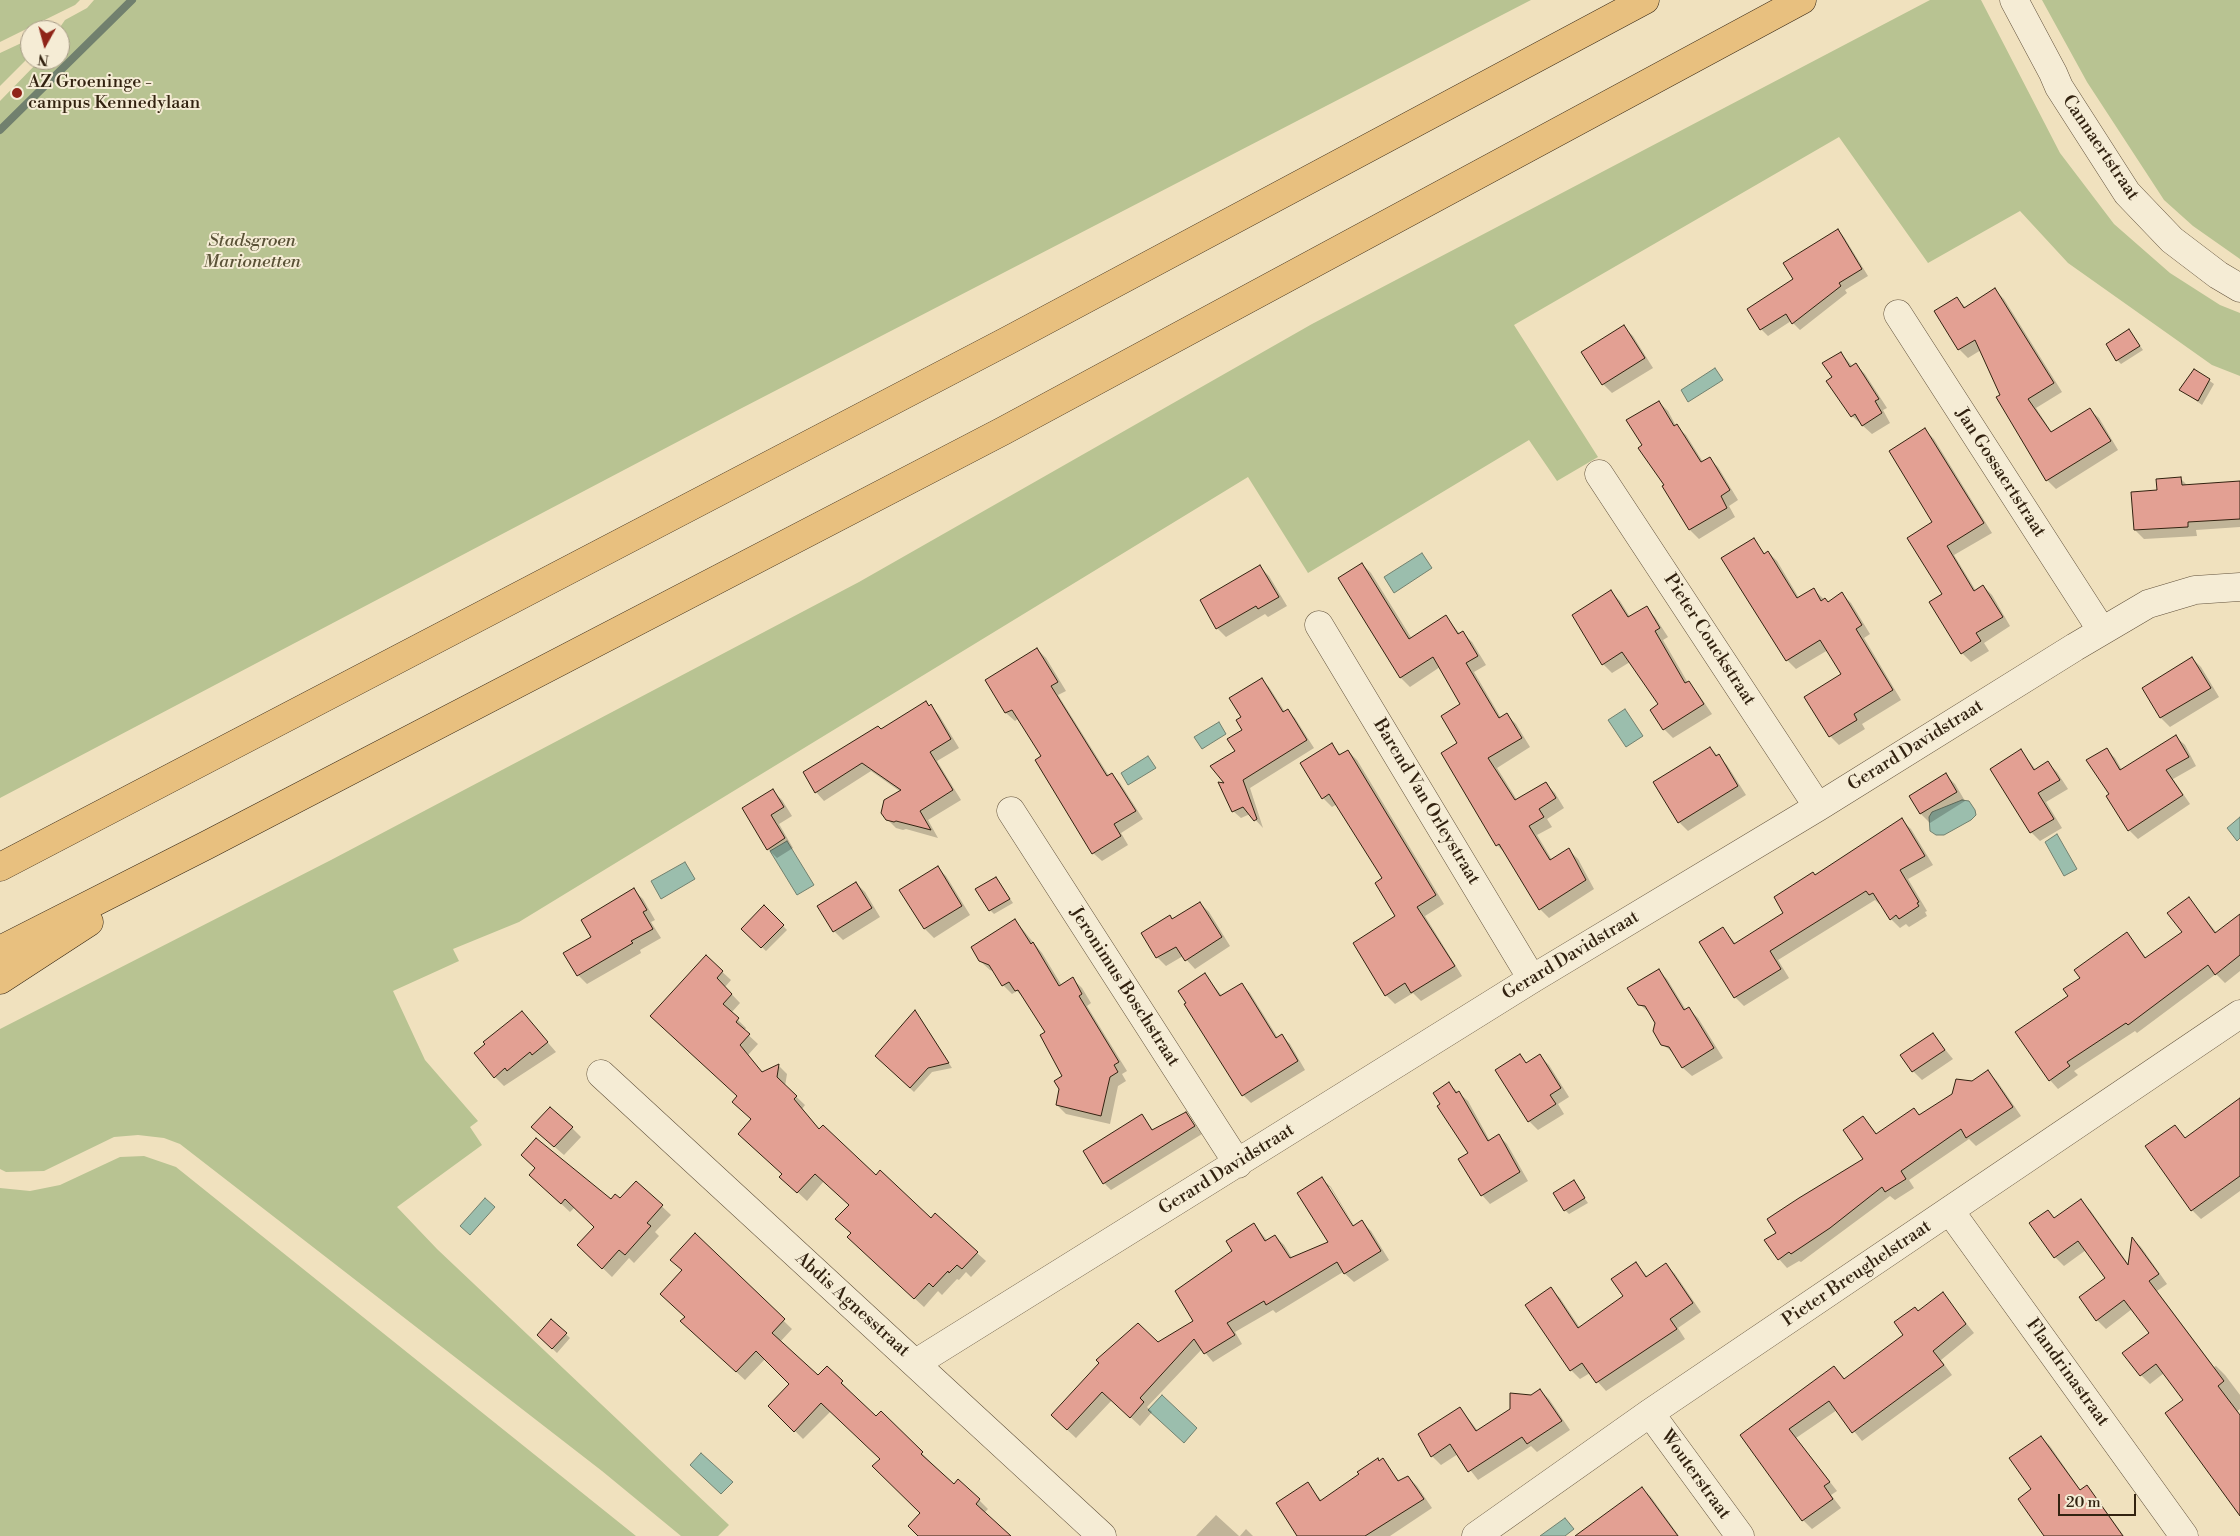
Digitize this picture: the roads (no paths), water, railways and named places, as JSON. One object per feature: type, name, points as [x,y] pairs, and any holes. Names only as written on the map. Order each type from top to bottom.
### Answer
[{"type":"highway","points":[[0,867],[1008,341],[1645,0]]},
{"type":"highway","points":[[0,950],[205,846],[1003,431],[1802,0]]},
{"type":"highway","points":[[0,980],[205,846]]},
{"type":"street","name":"Cannaertstraat","points":[[2014,0],[2073,111],[2127,193],[2172,240],[2218,275],[2240,288]]},
{"type":"street","name":"Jan Gossaertstraat","points":[[1898,314],[2102,631]]},
{"type":"street","name":"Pieter Couckstraat","points":[[1599,474],[1818,807]]},
{"type":"street","name":"Gerard Davidstraat","points":[[916,1363],[1532,979],[1818,807],[2148,604],[2195,590],[2240,587]]},
{"type":"street","name":"Barend Van Orleystraat","points":[[1319,625],[1532,979]]},
{"type":"street","name":"Jeronimus Boschstraat","points":[[1011,811],[1238,1164]]},
{"type":"street","name":"Pieter Breughelstraat","points":[[1476,1536],[1650,1413],[2240,1014]]},
{"type":"street","name":"Abdis Agnesstraat","points":[[601,1074],[1102,1536]]},
{"type":"street","name":"Flandrinastraat","points":[[1950,1211],[2184,1536]]},
{"type":"street","name":"Wouterstraat","points":[[1650,1413],[1740,1536]]},
{"type":"waterway","points":[[0,130],[132,0]]},
{"type":"place","name":"AZ Groeninge - campus Kennedylaan","points":[[17,93]]},
{"type":"park label","name":"Stadsgroen Marionetten","points":[[252,252]]}]
